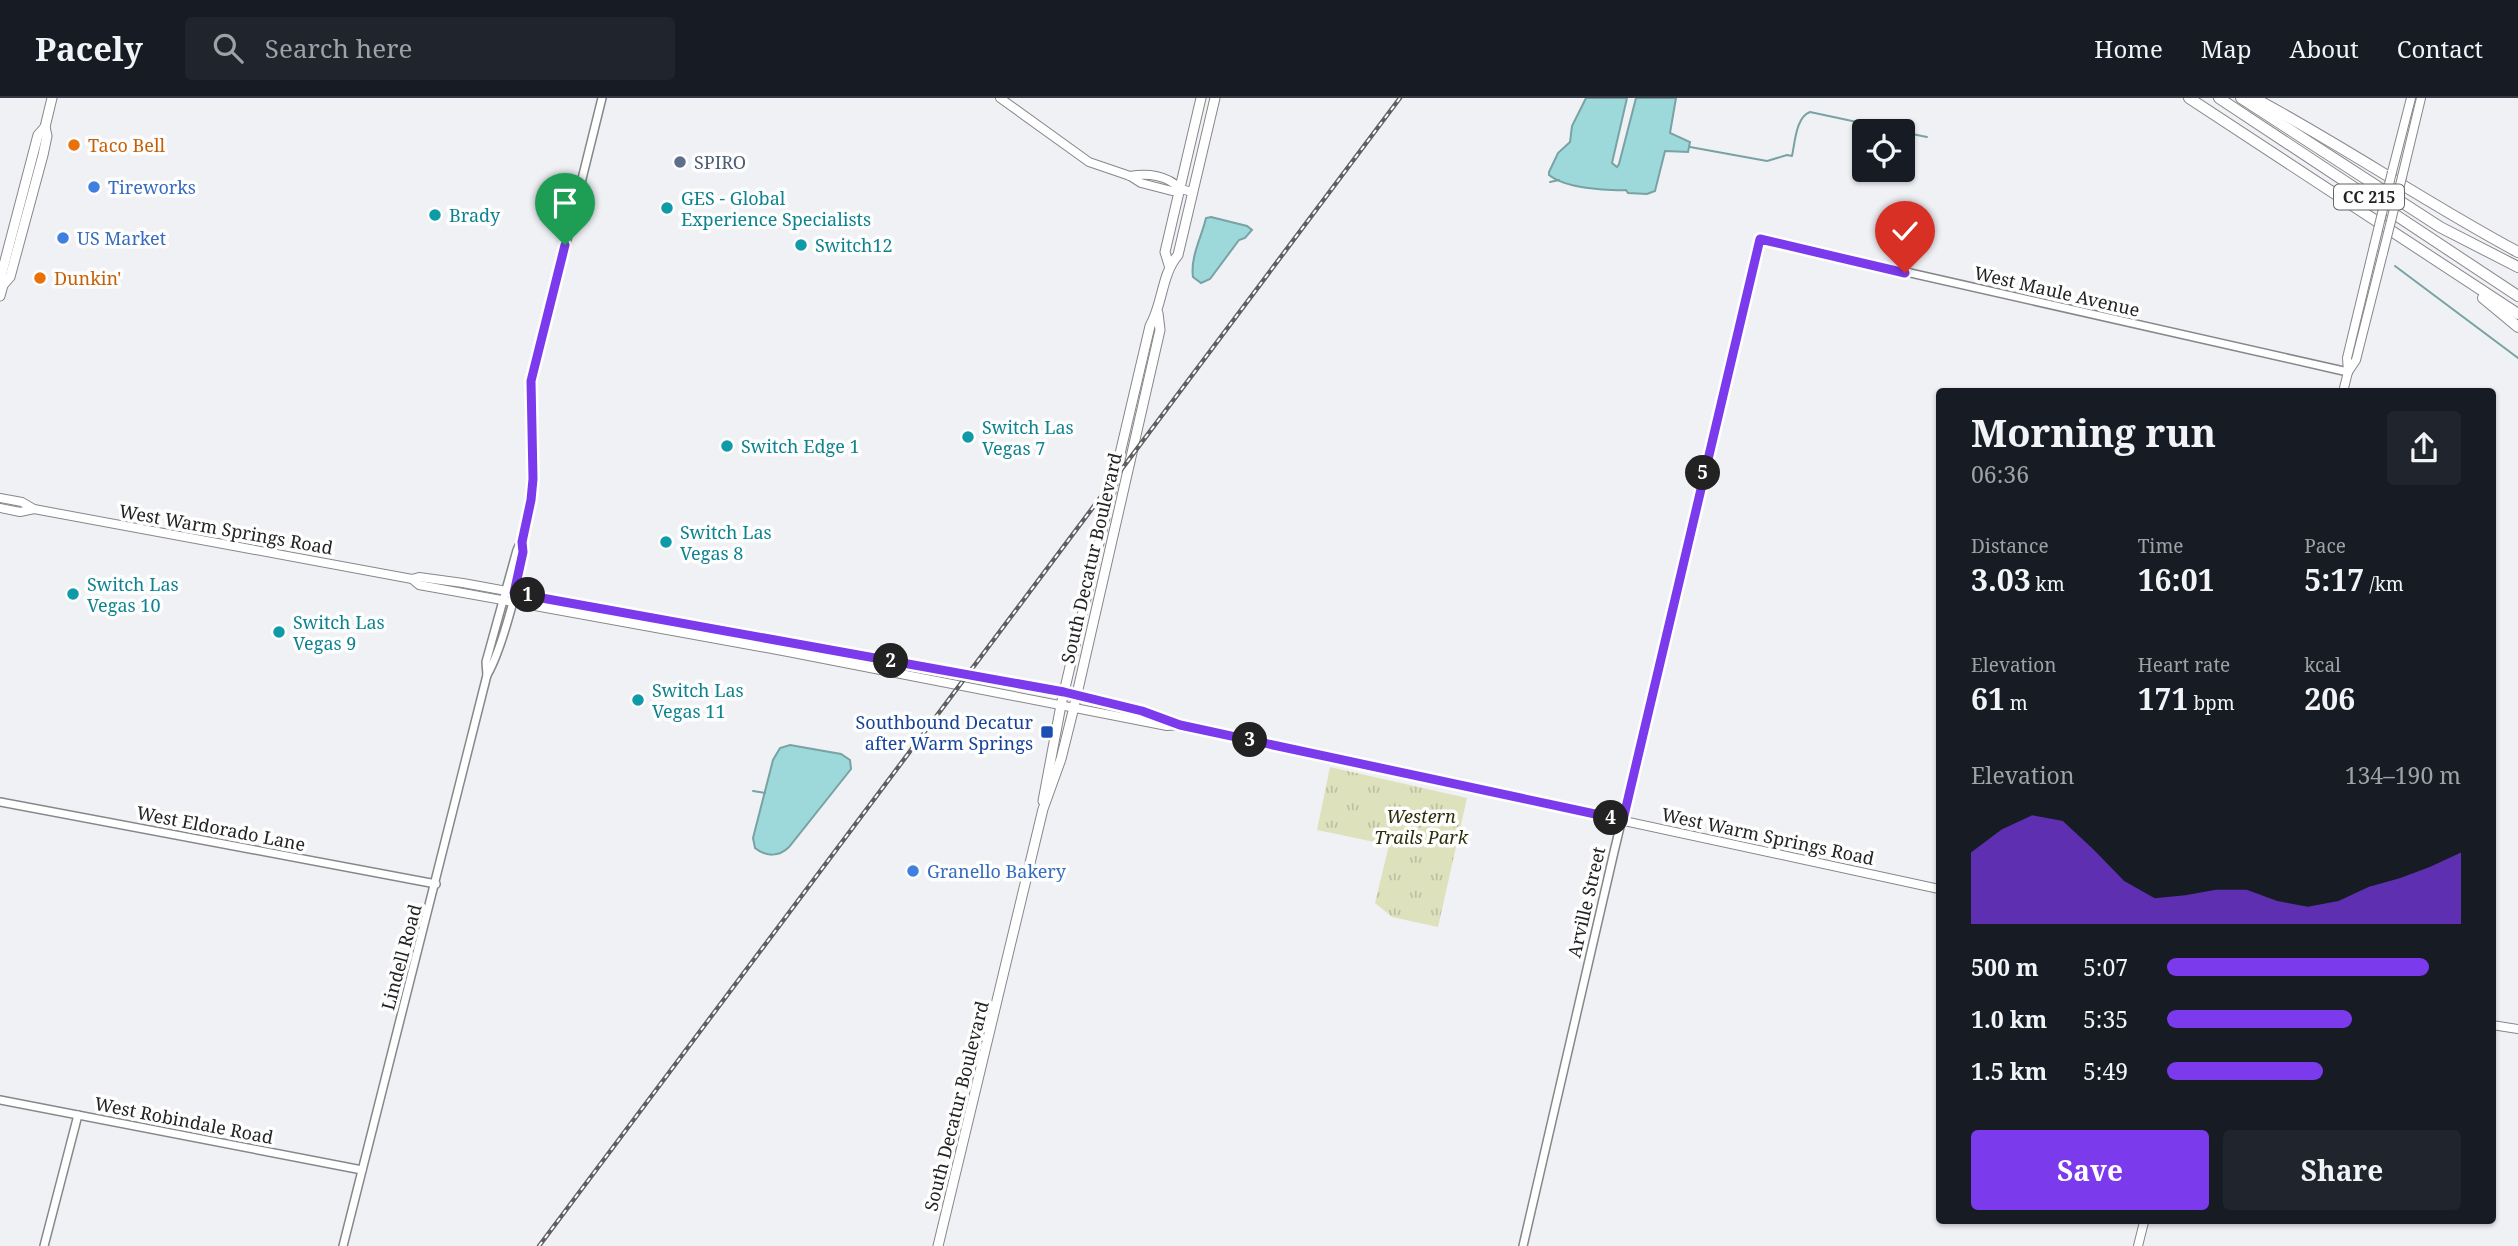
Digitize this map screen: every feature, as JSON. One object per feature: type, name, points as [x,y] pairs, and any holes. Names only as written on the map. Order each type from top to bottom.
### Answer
[{"type":"highway","name":"CC 215","points":[[2189,98],[2518,314]]},
{"type":"highway","name":"CC 215","points":[[2219,98],[2518,296]]},
{"type":"highway","name":"CC 215","points":[[2241,98],[2440,227],[2518,267]]},
{"type":"highway","points":[[2254,98],[2518,252]]},
{"type":"highway","points":[[2450,271],[2518,327]]},
{"type":"main road","points":[[24,203],[38,135],[44,127],[52,98]]},
{"type":"main road","points":[[1000,98],[1089,162],[1155,187],[1193,192]]},
{"type":"main road","name":"South Decatur Boulevard","points":[[1169,265],[1165,252],[1201,98]]},
{"type":"main road","name":"South Decatur Boulevard","points":[[938,1246],[1043,809],[1061,705],[1150,327],[1158,313],[1169,265],[1178,255],[1215,98]]},
{"type":"main road","points":[[2344,388],[2348,372],[2347,358],[2411,98]]},
{"type":"main road","points":[[2348,372],[2356,360],[2421,98]]},
{"type":"main road","points":[[0,296],[3,285],[10,277],[22,206],[47,136],[44,127]]},
{"type":"main road","points":[[3,285],[1,276],[17,231]]},
{"type":"main road","name":"South Decatur Boulevard","points":[[1043,809],[1061,759],[1077,695],[1160,330],[1158,313]]},
{"type":"main road","name":"West Warm Springs Road","points":[[0,498],[22,502],[34,509],[412,579],[510,592],[1064,692],[1142,711],[1180,725],[1936,888]]},
{"type":"main road","name":"West Warm Springs Road","points":[[0,508],[20,512],[34,509]]},
{"type":"main road","name":"West Warm Springs Road","points":[[412,579],[419,585],[507,602],[801,654],[1167,726],[1180,725]]},
{"type":"main road","points":[[2496,1027],[2518,1031]]},
{"type":"main road","points":[[2138,1246],[2144,1224]]},
{"type":"street","name":"Lindell Road","points":[[343,1246],[487,676],[486,662],[523,552],[522,542],[533,479],[531,381],[602,98]]},
{"type":"street","name":"West Maule Avenue","points":[[1760,239],[2348,372]]},
{"type":"street","name":"Arville Street","points":[[1523,1246],[1760,239]]},
{"type":"street","name":"West Eldorado Lane","points":[[0,802],[436,884]]},
{"type":"street","name":"West Robindale Road","points":[[0,1100],[362,1170]]},
{"type":"street","points":[[44,1246],[78,1115]]},
{"type":"green space","name":"Western Trails Park","points":[[1330,767],[1467,798],[1438,927],[1392,917],[1375,903],[1389,845],[1317,830]]},
{"type":"water","points":[[1586,98],[1627,98],[1612,163],[1617,167],[1636,98],[1676,98],[1670,133],[1690,142],[1688,152],[1665,151],[1655,191],[1647,194],[1586,188],[1565,183],[1549,175],[1558,153],[1570,142],[1572,126]]},
{"type":"water","points":[[1206,218],[1247,226],[1252,230],[1239,240],[1210,279],[1201,283],[1193,277],[1193,262]]},
{"type":"water","points":[[790,745],[841,754],[850,760],[851,769],[789,847],[781,853],[768,854],[755,848],[753,838],[773,760],[780,748]]},
{"type":"waterway","points":[[1690,147],[1767,161],[1792,156],[1799,124],[1810,112],[1852,121]]},
{"type":"waterway","points":[[1915,135],[1927,137]]},
{"type":"waterway","points":[[1550,182],[1559,180]]},
{"type":"waterway","points":[[2395,266],[2518,358]]},
{"type":"waterway","points":[[753,791],[765,793]]},
{"type":"railway","points":[[539,1246],[1400,98]]},
{"type":"place","name":"Taco Bell","points":[[74,145]]},
{"type":"place","name":"SPIRO","points":[[680,162]]},
{"type":"place","name":"Tireworks","points":[[94,187]]},
{"type":"place","name":"GES - Global Experience Specialists","points":[[667,208]]},
{"type":"place","name":"Brady","points":[[435,215]]},
{"type":"place","name":"US Market","points":[[63,238]]},
{"type":"place","name":"Switch12","points":[[801,245]]},
{"type":"place","name":"Dunkin'","points":[[40,278]]},
{"type":"place","name":"Switch Las Vegas 7","points":[[968,437]]},
{"type":"place","name":"Switch Edge 1","points":[[727,446]]},
{"type":"place","name":"Switch Las Vegas 8","points":[[666,542]]},
{"type":"place","name":"Switch Las Vegas 10","points":[[73,594]]},
{"type":"place","name":"Switch Las Vegas 9","points":[[279,632]]},
{"type":"place","name":"Switch Las Vegas 11","points":[[638,700]]},
{"type":"place","name":"Southbound Decatur after Warm Springs","points":[[1047,732]]},
{"type":"place","name":"Granello Bakery","points":[[913,871]]},
{"type":"route","points":[[565,245],[531,381],[533,479],[522,542],[523,552],[514,593],[1064,692],[1142,711],[1180,725],[1623,820],[1760,239],[1905,273]]}]
